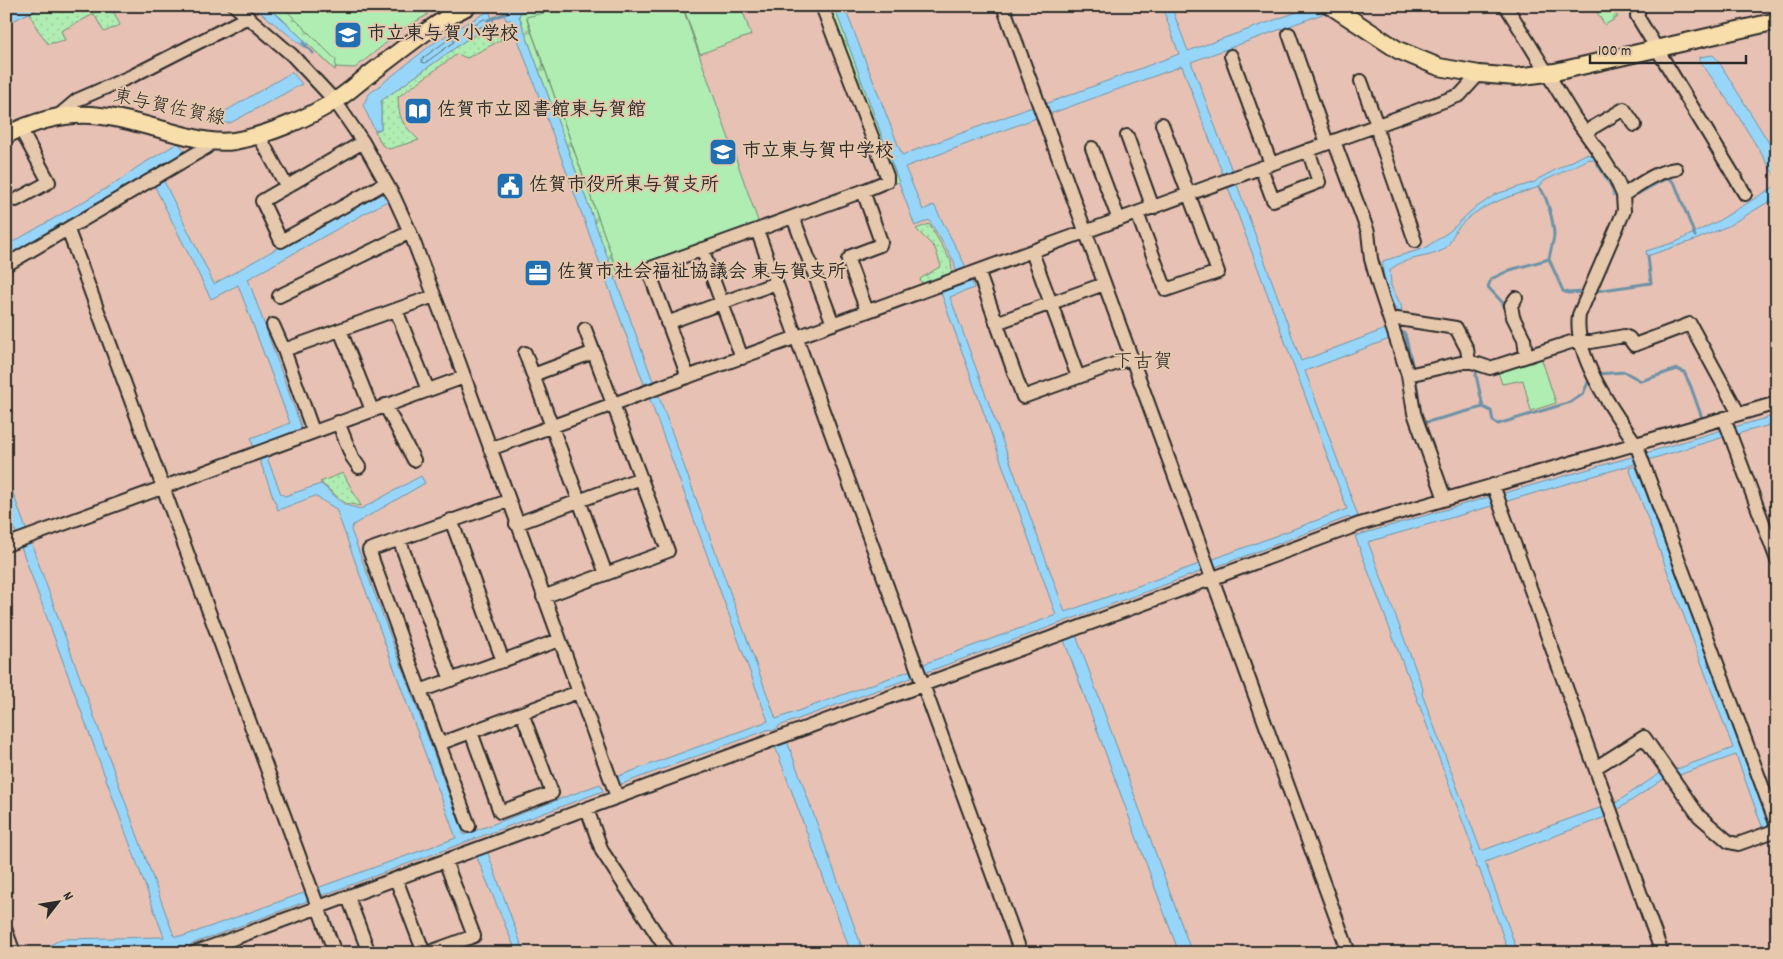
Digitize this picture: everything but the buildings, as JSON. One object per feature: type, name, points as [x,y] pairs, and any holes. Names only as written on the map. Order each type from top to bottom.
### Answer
[{"type":"main road","name":"東与賀佐賀線","points":[[13,132],[58,116],[86,114],[108,116],[210,142],[232,142],[259,136],[335,101],[424,32],[468,6]]},
{"type":"main road","points":[[1331,6],[1398,50],[1439,67],[1479,74],[1516,77],[1546,74],[1777,21]]},
{"type":"street","points":[[235,6],[292,55],[335,101],[363,142],[394,197],[410,232],[434,296],[617,797]]},
{"type":"street","points":[[688,377],[648,269],[887,181],[887,176],[822,6]]},
{"type":"street","points":[[1002,6],[1349,953]]},
{"type":"street","points":[[1506,6],[1546,74],[1616,179],[1623,195],[1624,211],[1579,315],[1577,327],[1580,343],[1594,377],[1636,444],[1777,828],[1738,844],[1729,842],[1699,816],[1644,737],[1595,768]]},
{"type":"street","points":[[1640,6],[1637,16],[1745,194]]},
{"type":"street","points":[[58,116],[77,100],[132,76],[248,17]]},
{"type":"street","points":[[1289,34],[1330,142],[1368,232],[1372,261],[1408,375],[1414,413],[1445,499]]},
{"type":"street","points":[[1231,56],[1266,166],[1273,200],[1319,182],[1308,150]]},
{"type":"street","points":[[490,450],[1460,95],[1479,74]]},
{"type":"street","points":[[1361,81],[1415,241]]},
{"type":"street","points":[[1585,132],[1624,109],[1634,126]]},
{"type":"street","points":[[1138,213],[1166,290],[1218,272],[1162,124]]},
{"type":"street","points":[[13,132],[50,182],[16,200]]},
{"type":"street","points":[[259,136],[287,187]]},
{"type":"street","points":[[1126,136],[1153,208]]},
{"type":"street","points":[[6,265],[206,147],[210,142]]},
{"type":"street","points":[[363,142],[262,201],[281,241],[378,187]]},
{"type":"street","points":[[1092,148],[1119,220]]},
{"type":"street","points":[[1623,195],[1654,176],[1676,169]]},
{"type":"street","points":[[863,191],[881,242],[880,245],[851,256],[848,260],[867,312]]},
{"type":"street","points":[[793,217],[833,324]]},
{"type":"street","points":[[68,230],[335,953]]},
{"type":"street","points":[[756,230],[1022,953]]},
{"type":"street","points":[[279,296],[410,232]]},
{"type":"street","points":[[702,250],[742,358]]},
{"type":"street","points":[[1032,252],[1078,377]]},
{"type":"street","points":[[978,272],[1023,397],[1131,358]]},
{"type":"street","points":[[667,323],[776,283]]},
{"type":"street","points":[[996,323],[1104,284]]},
{"type":"street","points":[[284,350],[434,296]]},
{"type":"street","points":[[1516,298],[1511,305],[1513,317],[1524,339],[1526,355]]},
{"type":"street","points":[[396,310],[428,390]]},
{"type":"street","points":[[1391,323],[1397,319],[1456,328],[1467,349],[1469,361]]},
{"type":"street","points":[[1408,375],[1469,361],[1490,368],[1571,342],[1580,343],[1624,336],[1634,345],[1690,324],[1739,414]]},
{"type":"street","points":[[273,326],[284,350],[313,432]]},
{"type":"street","points":[[543,597],[668,551],[585,329]]},
{"type":"street","points":[[340,330],[372,410]]},
{"type":"street","points":[[533,375],[594,352]]},
{"type":"street","points":[[525,353],[606,574]]},
{"type":"street","points":[[11,544],[464,377]]},
{"type":"street","points":[[194,953],[314,898],[348,896],[396,879],[1360,524],[1777,403]]},
{"type":"street","points":[[385,405],[414,460]]},
{"type":"street","points":[[1724,418],[1777,560]]},
{"type":"street","points":[[338,422],[352,457],[359,467]]},
{"type":"street","points":[[516,524],[641,478]]},
{"type":"street","points":[[1493,485],[1662,953]]},
{"type":"street","points":[[469,826],[369,550],[508,500]]},
{"type":"street","points":[[451,520],[503,661]]},
{"type":"street","points":[[399,539],[451,680]]},
{"type":"street","points":[[420,691],[559,640]]},
{"type":"street","points":[[439,744],[578,692]]},
{"type":"street","points":[[471,732],[500,812],[552,793],[522,713]]},
{"type":"street","points":[[587,809],[602,851],[669,953]]},
{"type":"street","points":[[396,879],[425,953],[474,936],[445,860]]},
{"type":"street","points":[[348,896],[369,953]]},
{"type":"street","points":[[6,932],[14,953]]},
{"type":"street","points":[[1772,953],[1777,951]]},
{"type":"green space","points":[[44,6],[111,6],[120,25],[104,32],[94,14],[61,31],[65,40],[48,44],[36,27],[30,13]]},
{"type":"green space","name":"市立東与賀小学校","points":[[263,6],[427,6],[427,15],[406,27],[355,68],[336,67],[335,70],[279,16]]},
{"type":"green space","points":[[263,6],[282,6],[336,60],[335,70],[279,16]]},
{"type":"green space","points":[[549,6],[575,6],[526,17],[619,276],[615,278],[519,16],[521,12]]},
{"type":"green space","points":[[575,6],[682,6],[759,224],[619,276],[526,16]]},
{"type":"green space","points":[[683,6],[741,6],[751,35],[700,54]]},
{"type":"green space","points":[[828,6],[834,6],[899,182],[892,184]]},
{"type":"green space","points":[[1593,6],[1610,6],[1618,17],[1605,25]]},
{"type":"green space","points":[[495,25],[501,40],[467,58],[457,54],[398,97],[402,121],[419,140],[389,149],[382,145],[375,131],[381,129],[381,101],[466,40]]},
{"type":"green space","points":[[929,224],[951,261],[952,275],[923,286],[920,279],[941,266],[935,248],[916,229]]},
{"type":"green space","points":[[1541,357],[1556,403],[1531,411],[1523,380],[1502,384],[1498,372]]},
{"type":"green space","points":[[343,473],[361,506],[345,503],[320,482]]},
{"type":"water","points":[[10,6],[44,6],[6,24],[6,8]]},
{"type":"water","points":[[252,6],[263,6],[279,16],[308,44],[304,47]]},
{"type":"water","points":[[504,6],[549,6],[521,12],[519,16],[653,381],[648,385],[647,383],[644,384],[511,20],[506,20],[502,8]]},
{"type":"water","points":[[834,6],[844,6],[902,155],[1035,106],[1039,117],[905,167],[923,210],[934,205],[967,269],[956,273],[954,261],[929,220],[915,226]]},
{"type":"water","points":[[1162,6],[1171,6],[1188,51],[1314,6],[1325,13],[1191,62],[1232,171],[1223,175],[1182,66],[1047,115],[1043,105],[1179,54]]},
{"type":"water","points":[[489,11],[495,25],[466,40],[381,101],[381,129],[375,131],[363,105],[369,94],[431,45]]},
{"type":"water","points":[[1713,55],[1777,156],[1777,179],[1735,111],[1700,61],[1700,57]]},
{"type":"water","points":[[292,72],[302,84],[230,123],[221,123],[220,119],[216,121],[214,118]]},
{"type":"water","points":[[178,143],[185,151],[160,167],[158,173],[154,175],[150,173],[6,257],[6,246],[119,181],[136,168]]},
{"type":"water","points":[[1586,154],[1596,157],[1616,192],[1616,196],[1613,196],[1611,188],[1594,160],[1589,159],[1544,181],[1539,187],[1485,207],[1458,228],[1443,250],[1402,262],[1390,270],[1391,286],[1401,305],[1402,313],[1399,315],[1383,284],[1383,261],[1425,248],[1450,231],[1471,211],[1496,194],[1535,182]]},
{"type":"water","points":[[162,177],[214,284],[380,190],[387,201],[248,279],[302,429],[267,443],[263,447],[281,494],[285,496],[321,484],[345,505],[361,509],[421,476],[425,483],[353,525],[351,530],[464,835],[600,784],[603,791],[189,946],[63,950],[57,953],[37,953],[61,939],[164,937],[6,506],[6,474],[174,936],[184,936],[456,838],[336,509],[315,496],[278,510],[251,438],[290,423],[238,285],[211,299],[153,183]]},
{"type":"water","points":[[1236,182],[1301,361],[1388,328],[1392,338],[1305,371],[1358,516],[1350,519],[1349,517],[1213,568],[1211,560],[1347,509],[1227,185]]},
{"type":"water","points":[[1777,185],[1777,216],[1773,203],[1770,201],[1728,226],[1695,240],[1647,256],[1646,251],[1676,242],[1718,221]]},
{"type":"water","points":[[971,279],[974,288],[950,297],[1065,612],[1202,563],[1205,570],[924,673],[921,665],[1056,615],[940,290]]},
{"type":"water","points":[[658,394],[776,719],[914,669],[916,676],[779,726],[772,731],[770,729],[619,785],[616,777],[768,721],[649,397]]},
{"type":"water","points":[[1777,415],[1777,423],[1737,434],[1734,427]]},
{"type":"water","points":[[1725,429],[1727,436],[1648,460],[1646,453]]},
{"type":"water","points":[[1635,456],[1638,463],[1504,502],[1501,494]]},
{"type":"water","points":[[1636,466],[1770,827],[1763,829],[1736,755],[1676,776],[1667,777],[1617,810],[1614,804],[1662,772],[1677,769],[1733,748],[1629,468]]},
{"type":"water","points":[[1492,496],[1495,505],[1368,542],[1481,851],[1605,806],[1608,816],[1485,862],[1518,953],[1509,953],[1479,868],[1477,868],[1471,850],[1473,849],[1355,536]]},
{"type":"water","points":[[1076,635],[1192,953],[1179,953],[1064,640]]},
{"type":"water","points":[[787,741],[864,953],[851,953],[775,746]]},
{"type":"water","points":[[487,851],[521,944],[527,953],[517,953],[476,855]]},
{"type":"waterway","points":[[489,20],[506,13]]},
{"type":"waterway","points":[[303,43],[313,53]]},
{"type":"waterway","points":[[1632,197],[1669,178],[1675,184],[1695,236]]},
{"type":"waterway","points":[[1507,312],[1502,302],[1488,287],[1491,279],[1510,270],[1549,259],[1554,236],[1553,224],[1550,210],[1539,187]]},
{"type":"waterway","points":[[1596,291],[1651,283],[1648,256]]},
{"type":"waterway","points":[[1549,259],[1563,291],[1568,293],[1583,292]]},
{"type":"waterway","points":[[1398,330],[1405,334],[1413,368]]},
{"type":"waterway","points":[[1597,374],[1625,372],[1641,381],[1677,369],[1684,372],[1702,418]]},
{"type":"waterway","points":[[1416,380],[1422,419],[1423,422],[1427,422],[1483,407],[1476,375],[1477,370]]},
{"type":"waterway","points":[[1483,407],[1491,411],[1493,421],[1498,424],[1571,402],[1583,394],[1589,380]]},
{"type":"place","name":"市立東与賀小学校","points":[[348,35]]},
{"type":"place","name":"佐賀市立図書館東与賀館","points":[[418,111]]},
{"type":"place","name":"市立東与賀中学校","points":[[723,152]]},
{"type":"place","name":"佐賀市役所東与賀支所","points":[[510,186]]},
{"type":"place","name":"佐賀市社会福祉協議会 東与賀支所","points":[[538,273]]},
{"type":"district","name":"下古賀","points":[[1143,363]]}]
